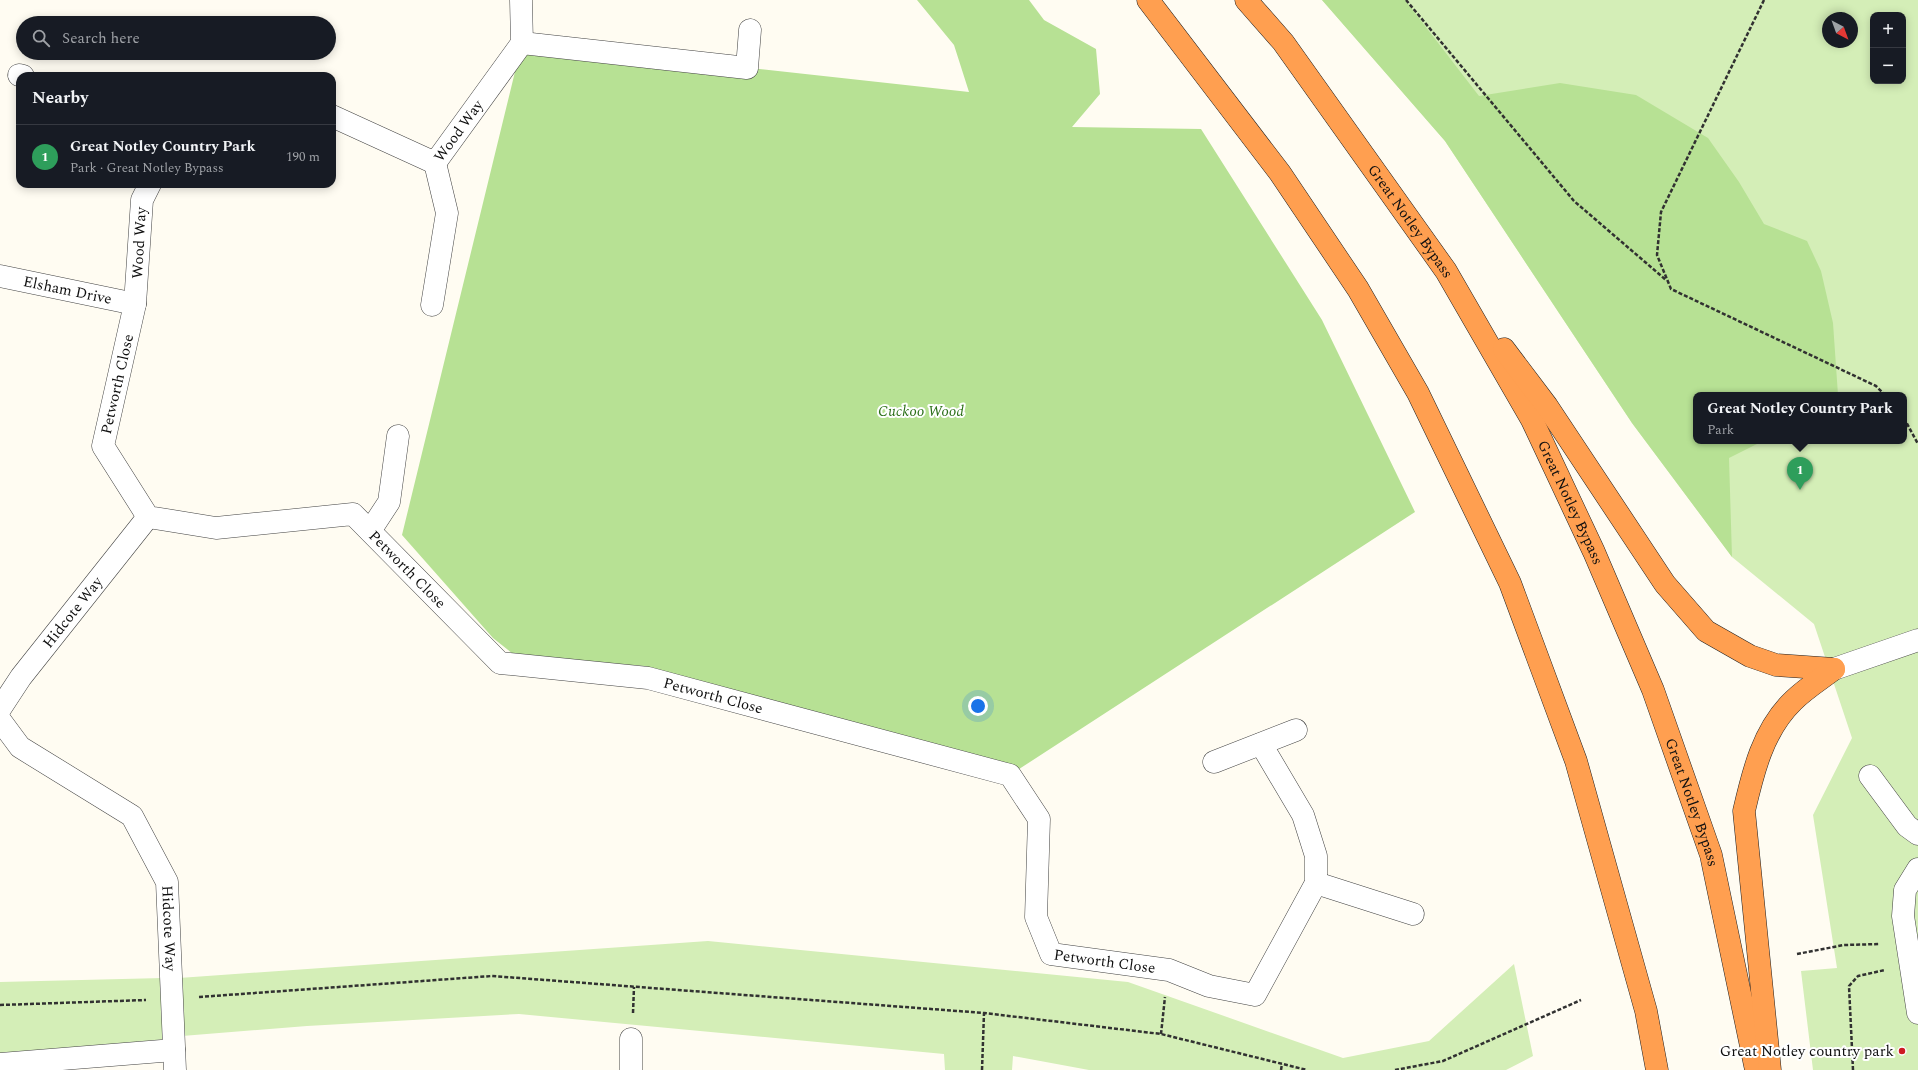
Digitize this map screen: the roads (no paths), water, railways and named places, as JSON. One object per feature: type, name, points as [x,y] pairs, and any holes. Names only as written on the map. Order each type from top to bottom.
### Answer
[{"type":"highway","points":[[1148,0],[1280,173],[1358,289],[1418,393],[1510,583],[1576,761],[1646,1011],[1657,1070]]},
{"type":"highway","name":"Great Notley Bypass","points":[[1246,0],[1283,42],[1446,271],[1532,420],[1594,552],[1653,690],[1711,854],[1756,1070]]},
{"type":"highway","points":[[1446,271],[1547,406],[1665,584],[1706,631],[1750,656],[1776,665],[1834,669]]},
{"type":"highway","points":[[1770,1070],[1744,811],[1752,775],[1768,732],[1793,700],[1834,669]]},
{"type":"street","points":[[521,0],[522,43],[747,68],[750,30]]},
{"type":"street","name":"Wood Way","points":[[336,118],[435,162],[522,43]]},
{"type":"street","points":[[432,305],[447,213],[435,162]]},
{"type":"street","name":"Wood Way","points":[[135,304],[142,200],[148,188]]},
{"type":"street","name":"Elsham Drive","points":[[0,276],[135,304]]},
{"type":"street","name":"Petworth Close","points":[[135,304],[103,446],[148,517],[216,528],[353,514],[500,663],[648,678],[1010,775],[1039,820],[1036,917],[1051,954],[1169,970],[1209,986],[1255,995],[1316,883],[1316,856],[1303,815],[1260,744]]},
{"type":"street","points":[[370,531],[389,502],[398,436]]},
{"type":"street","name":"Hidcote Way","points":[[0,709],[21,677],[148,517]]},
{"type":"street","points":[[1834,669],[1917,642]]},
{"type":"street","name":"Hidcote Way","points":[[0,720],[20,747],[132,816],[167,882],[174,1060]]},
{"type":"street","points":[[1214,762],[1296,730]]},
{"type":"street","points":[[1870,776],[1907,826],[1918,834]]},
{"type":"street","points":[[1918,870],[1905,890],[1903,916],[1908,942],[1909,965],[1918,1013]]},
{"type":"street","points":[[1316,883],[1413,914]]},
{"type":"street","points":[[631,1039],[631,1070]]},
{"type":"street","points":[[0,1064],[174,1060]]},
{"type":"place","name":"Great Notley Country Park","points":[[1800,490]]},
{"type":"place","name":"Great Notley country park","points":[[1902,1051]]},
{"type":"park label","name":"Cuckoo Wood","points":[[921,411]]}]
